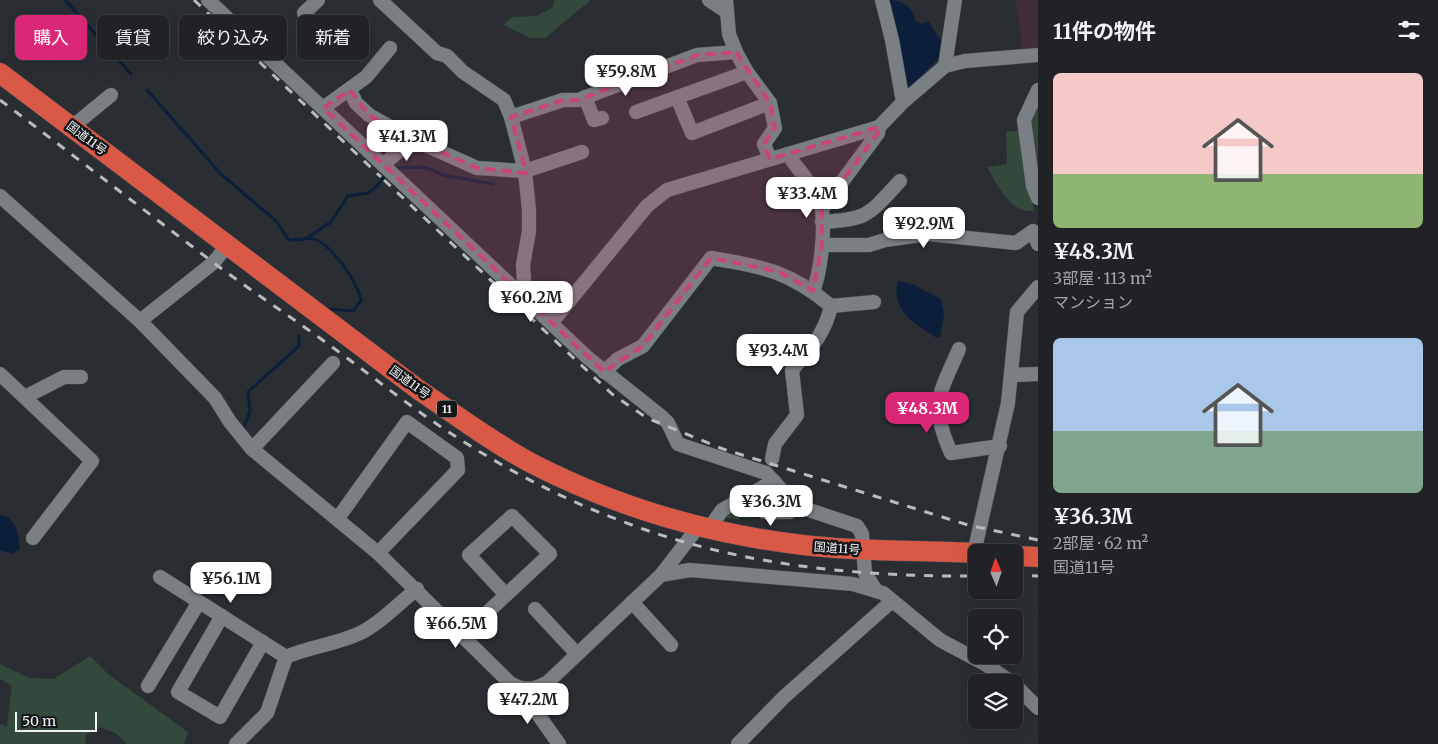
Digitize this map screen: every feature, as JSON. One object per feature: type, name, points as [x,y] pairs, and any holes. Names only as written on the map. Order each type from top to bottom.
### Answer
[{"type":"highway","name":"国道11号","points":[[0,73],[420,390],[472,426],[532,463],[637,508],[704,528],[803,545],[864,550],[968,553]]},
{"type":"highway","points":[[1023,556],[1038,557]]},
{"type":"street","points":[[304,13],[318,0]]},
{"type":"street","points":[[380,0],[438,53],[447,56],[463,72],[504,100],[512,117],[525,171],[529,210],[523,265],[525,299]]},
{"type":"street","points":[[709,0],[727,6],[729,34],[736,52],[747,72],[770,103],[775,128],[764,144],[770,159]]},
{"type":"street","points":[[882,0],[892,40],[903,102]]},
{"type":"street","points":[[945,66],[955,0]]},
{"type":"street","points":[[212,1],[604,372],[668,422],[678,444],[766,473],[798,505],[811,512],[857,526],[862,534],[866,573],[875,589]]},
{"type":"street","points":[[323,108],[366,77],[390,48]]},
{"type":"street","points":[[512,117],[563,100],[578,100],[697,55],[736,52]]},
{"type":"street","points":[[552,322],[647,206],[667,190],[879,126],[903,102],[945,66],[965,61],[1038,55]]},
{"type":"street","points":[[636,112],[747,72]]},
{"type":"street","points":[[350,90],[356,103],[369,115],[412,139],[476,168],[525,171],[582,152]]},
{"type":"street","points":[[1038,90],[1024,120],[1033,186],[1038,198]]},
{"type":"street","points":[[72,127],[111,95]]},
{"type":"street","points":[[585,97],[594,120],[602,118]]},
{"type":"street","points":[[677,97],[692,133],[770,103]]},
{"type":"street","points":[[822,215],[878,133],[879,126]]},
{"type":"street","points":[[383,164],[412,139]]},
{"type":"street","points":[[788,154],[794,166],[808,182],[822,215],[822,245],[817,281],[813,291]]},
{"type":"street","points":[[822,215],[854,220],[863,217],[900,181]]},
{"type":"street","points":[[2,201],[140,321],[214,398],[230,422],[252,449],[338,518],[378,553],[417,589],[510,683],[520,689],[559,744]]},
{"type":"street","points":[[822,245],[869,245],[885,240],[928,234],[1016,243],[1033,231],[1038,244]]},
{"type":"street","points":[[140,321],[210,266],[228,245]]},
{"type":"street","points":[[604,372],[618,359],[643,346],[712,258],[779,272],[813,291],[831,306],[874,302]]},
{"type":"street","points":[[977,544],[1000,446],[1013,375],[1017,312],[1038,287]]},
{"type":"street","points":[[772,459],[775,444],[796,415],[792,370],[819,339],[827,324],[831,306]]},
{"type":"street","points":[[959,349],[942,389],[938,404],[937,416],[942,432],[951,453],[1000,446]]},
{"type":"street","points":[[252,449],[333,363]]},
{"type":"street","points":[[0,374],[92,461],[33,538]]},
{"type":"street","points":[[1013,375],[1038,374]]},
{"type":"street","points":[[25,397],[64,377],[81,377]]},
{"type":"street","points":[[338,518],[407,422],[457,458],[458,470],[378,553]]},
{"type":"street","points":[[520,689],[536,689],[548,682],[661,575],[722,510],[774,481]]},
{"type":"street","points":[[747,497],[764,512],[790,512],[798,505]]},
{"type":"street","points":[[463,635],[506,595],[550,554],[512,516],[469,555],[506,595]]},
{"type":"street","points":[[661,575],[690,570],[853,584],[875,589],[940,640],[1000,674]]},
{"type":"street","points":[[160,577],[286,657]]},
{"type":"street","points":[[236,744],[267,713],[286,657],[304,649],[340,640],[365,630],[417,589]]},
{"type":"street","points":[[738,744],[784,697],[892,601]]},
{"type":"street","points":[[148,686],[199,602]]},
{"type":"street","points":[[632,602],[671,645]]},
{"type":"street","points":[[535,609],[577,654]]},
{"type":"street","points":[[222,616],[178,692],[220,717],[263,642]]},
{"type":"street","points":[[1023,693],[1038,708]]},
{"type":"highlighted area","points":[[736,52],[770,103],[775,128],[764,144],[770,159],[879,127],[878,133],[822,209],[822,245],[813,291],[779,272],[711,258],[643,346],[604,372],[323,108],[350,90],[369,115],[412,139],[477,168],[526,173],[511,117],[563,100],[578,100],[697,55]]},
{"type":"shaded area","points":[[1015,0],[1038,0],[1038,49],[1023,51]]},
{"type":"green space","points":[[555,0],[591,0],[545,38],[530,38],[503,25],[512,17],[536,16],[552,8]]},
{"type":"green space","points":[[1038,102],[1038,171],[1031,118]]},
{"type":"green space","points":[[1021,130],[1034,211],[1026,211],[1011,203],[987,167],[1007,164],[1006,132]]},
{"type":"green space","points":[[739,506],[747,507],[752,513],[752,518],[740,517],[739,520],[723,517]]},
{"type":"green space","points":[[90,656],[108,674],[188,732],[184,744],[127,744],[117,734],[100,727],[86,735],[85,744],[0,744],[0,724],[7,726],[12,686],[0,679],[0,664],[29,678],[54,679]]},
{"type":"water","points":[[887,0],[905,4],[912,11],[915,20],[921,24],[928,21],[937,36],[944,43],[941,56],[908,89],[905,88]]},
{"type":"water","points":[[898,281],[912,284],[941,299],[944,314],[940,337],[937,338],[906,316],[898,301],[896,291]]},
{"type":"water","points":[[0,515],[10,519],[16,527],[20,549],[13,554],[0,550]]},
{"type":"waterway","points":[[65,0],[131,74]]},
{"type":"waterway","points":[[147,90],[221,174],[276,221],[289,240],[310,238],[317,240],[324,244],[344,266],[355,284],[361,300],[353,311],[330,309]]},
{"type":"waterway","points":[[396,168],[421,167],[442,175],[493,184]]},
{"type":"waterway","points":[[307,238],[331,222],[348,196],[368,193],[386,175]]},
{"type":"waterway","points":[[243,430],[250,411],[248,392],[299,346],[299,335]]},
{"type":"railway","points":[[194,0],[381,177]]},
{"type":"railway","points":[[0,100],[242,284],[314,334],[415,409],[488,456],[545,488],[584,506],[666,537],[753,558],[797,566],[842,571],[968,576]]},
{"type":"railway","points":[[384,180],[612,394],[647,418],[723,449],[968,525],[1038,540]]},
{"type":"railway","points":[[1023,575],[1038,576]]}]
